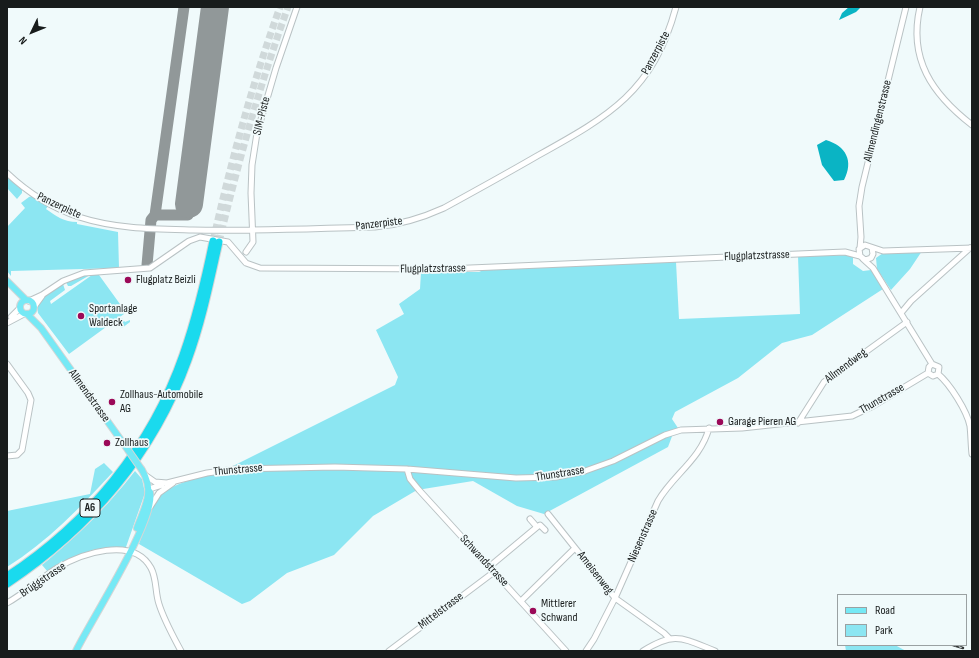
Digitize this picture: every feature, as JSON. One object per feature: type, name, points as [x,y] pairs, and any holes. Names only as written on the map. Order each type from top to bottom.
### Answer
[{"type":"highway","name":"A6","points":[[7,576],[48,547],[88,510],[116,478],[142,440],[164,400],[183,356],[216,242],[204,309],[191,353],[170,403],[148,443],[114,490],[87,520],[48,555],[7,584]]},
{"type":"main road","points":[[9,284],[28,301],[30,311]]},
{"type":"main road","points":[[9,284],[20,306],[30,311]]},
{"type":"main road","points":[[20,306],[28,301]]},
{"type":"main road","name":"Allmendstrasse","points":[[30,311],[143,472],[149,490]]},
{"type":"main road","points":[[76,651],[135,544],[150,507],[151,498],[149,490]]},
{"type":"main road","points":[[130,551],[131,543],[149,490]]},
{"type":"street","name":"SIM-Piste","points":[[246,252],[253,245],[251,179],[257,134],[276,68],[297,7]]},
{"type":"street","name":"Panzerpiste","points":[[7,173],[39,198],[79,217],[140,228],[252,230],[375,228],[420,218],[444,208],[575,136],[613,110],[633,91],[653,63],[665,41],[676,7]]},
{"type":"street","name":"Allmendingenstrasse","points":[[862,258],[860,248],[862,237],[859,206],[862,187],[906,7]]},
{"type":"street","points":[[920,7],[917,19],[917,42],[926,73],[940,96],[972,125]]},
{"type":"street","points":[[28,301],[42,295],[66,279],[88,272],[150,268],[189,241],[204,237],[204,230]]},
{"type":"street","name":"Flugplatzstrasse","points":[[204,237],[228,242],[246,263],[260,268],[447,269],[850,252],[870,246]]},
{"type":"street","points":[[862,237],[870,246],[883,251]]},
{"type":"street","points":[[870,246],[873,268]]},
{"type":"street","points":[[862,258],[872,256],[883,251],[971,248]]},
{"type":"street","points":[[901,313],[911,301],[971,248]]},
{"type":"street","name":"Flugplatzstrasse","points":[[850,252],[862,258]]},
{"type":"street","points":[[862,258],[873,268],[932,364],[939,367],[938,374]]},
{"type":"street","points":[[7,321],[30,311],[42,295]]},
{"type":"street","points":[[7,321],[20,306]]},
{"type":"street","name":"Allmendweg","points":[[798,423],[824,382],[907,322]]},
{"type":"street","points":[[7,364],[28,393],[30,400],[22,450],[17,455],[7,456]]},
{"type":"street","points":[[932,364],[929,367],[928,373],[933,376],[938,374]]},
{"type":"street","name":"Thunstrasse","points":[[143,472],[155,482],[167,483],[207,473],[250,468],[336,467],[407,469],[516,478],[556,477],[586,471],[613,461],[672,432],[689,429],[742,428],[798,423],[856,414],[928,373]]},
{"type":"street","points":[[938,374],[950,387],[968,418],[972,454]]},
{"type":"street","name":"Niesenstrasse","points":[[586,651],[594,639],[615,598],[658,501],[700,450],[709,428]]},
{"type":"street","name":"Schwandstrasse","points":[[407,469],[412,482],[566,651]]},
{"type":"street","name":"Thunstrasse","points":[[150,507],[163,489],[174,482]]},
{"type":"street","name":"Thunstrasse","points":[[149,490],[167,483]]},
{"type":"street","points":[[149,490],[163,489]]},
{"type":"street","name":"Ameisenweg","points":[[548,514],[615,598],[664,632],[669,638]]},
{"type":"street","points":[[530,519],[537,527]]},
{"type":"street","points":[[489,567],[540,525],[545,530]]},
{"type":"street","points":[[521,601],[573,550]]},
{"type":"street","points":[[130,551],[141,557],[150,567],[154,578],[159,604],[180,651]]},
{"type":"street","name":"Brüggstrasse","points":[[7,603],[56,569],[74,560],[103,552],[130,551]]},
{"type":"street","name":"Mittelstrasse","points":[[389,651],[494,572]]},
{"type":"street","points":[[643,651],[669,638],[686,640],[715,651]]},
{"type":"green space","points":[[7,177],[22,190],[22,193],[17,199],[7,188]]},
{"type":"green space","points":[[32,196],[48,206],[46,209],[64,220],[118,232],[119,268],[11,271],[11,276],[7,271],[7,227],[25,208],[21,203]]},
{"type":"green space","points":[[922,251],[910,269],[891,290],[877,269],[876,258],[883,253]]},
{"type":"green space","points":[[798,256],[853,256],[853,264],[863,271],[871,270],[883,289],[812,335],[782,343],[738,378],[675,412],[672,419],[678,428],[674,431],[668,447],[544,514],[517,506],[473,481],[417,490],[373,516],[334,555],[287,573],[250,601],[242,604],[139,544],[153,505],[162,494],[170,489],[179,484],[201,477],[230,473],[231,467],[395,385],[398,377],[376,330],[404,314],[399,304],[420,289],[421,272],[479,272],[494,265],[676,262],[679,319],[800,314]]},
{"type":"green space","points":[[85,275],[90,275],[71,286],[68,286],[66,282]]},
{"type":"green space","name":"Sportanlage Waldeck","points":[[92,275],[99,275],[125,311],[124,314],[69,354],[38,313],[37,306],[47,294],[63,284],[65,290],[50,301],[51,304]]},
{"type":"green space","points":[[122,318],[125,322],[130,320],[130,322],[122,328],[115,323]]},
{"type":"green space","points":[[104,463],[113,472],[101,485],[50,535],[36,547],[7,567],[7,511],[90,494],[95,469]]},
{"type":"green space","points":[[135,471],[142,479],[145,493],[126,547],[92,550],[65,563],[62,561],[48,572],[42,565],[92,521]]},
{"type":"green space","points":[[845,646],[897,646],[906,651],[846,651]]},
{"type":"shaded area","points":[[849,7],[861,7],[856,12],[839,20],[842,13]]},
{"type":"shaded area","points":[[826,140],[839,146],[846,155],[848,167],[844,180],[834,181],[822,165],[817,145]]},
{"type":"taxiway","points":[[147,265],[151,220],[155,215],[184,7]]},
{"type":"taxiway","points":[[155,215],[188,215],[189,204]]},
{"type":"runway","points":[[189,204],[215,7]]},
{"type":"tunnel","points":[[213,241],[243,123],[260,65],[280,7]]},
{"type":"tunnel","points":[[219,242],[250,124],[288,7]]},
{"type":"railway","points":[[956,646],[963,648]]},
{"type":"place","name":"Flugplatz Beizli","points":[[128,280]]},
{"type":"place","name":"Sportanlage Waldeck","points":[[81,316]]},
{"type":"place","name":"Zollhaus-Automobile AG","points":[[112,402]]},
{"type":"place","name":"Garage Pieren AG","points":[[720,422]]},
{"type":"place","name":"Zollhaus","points":[[107,443]]},
{"type":"place","name":"Mittlerer Schwand","points":[[533,611]]}]
